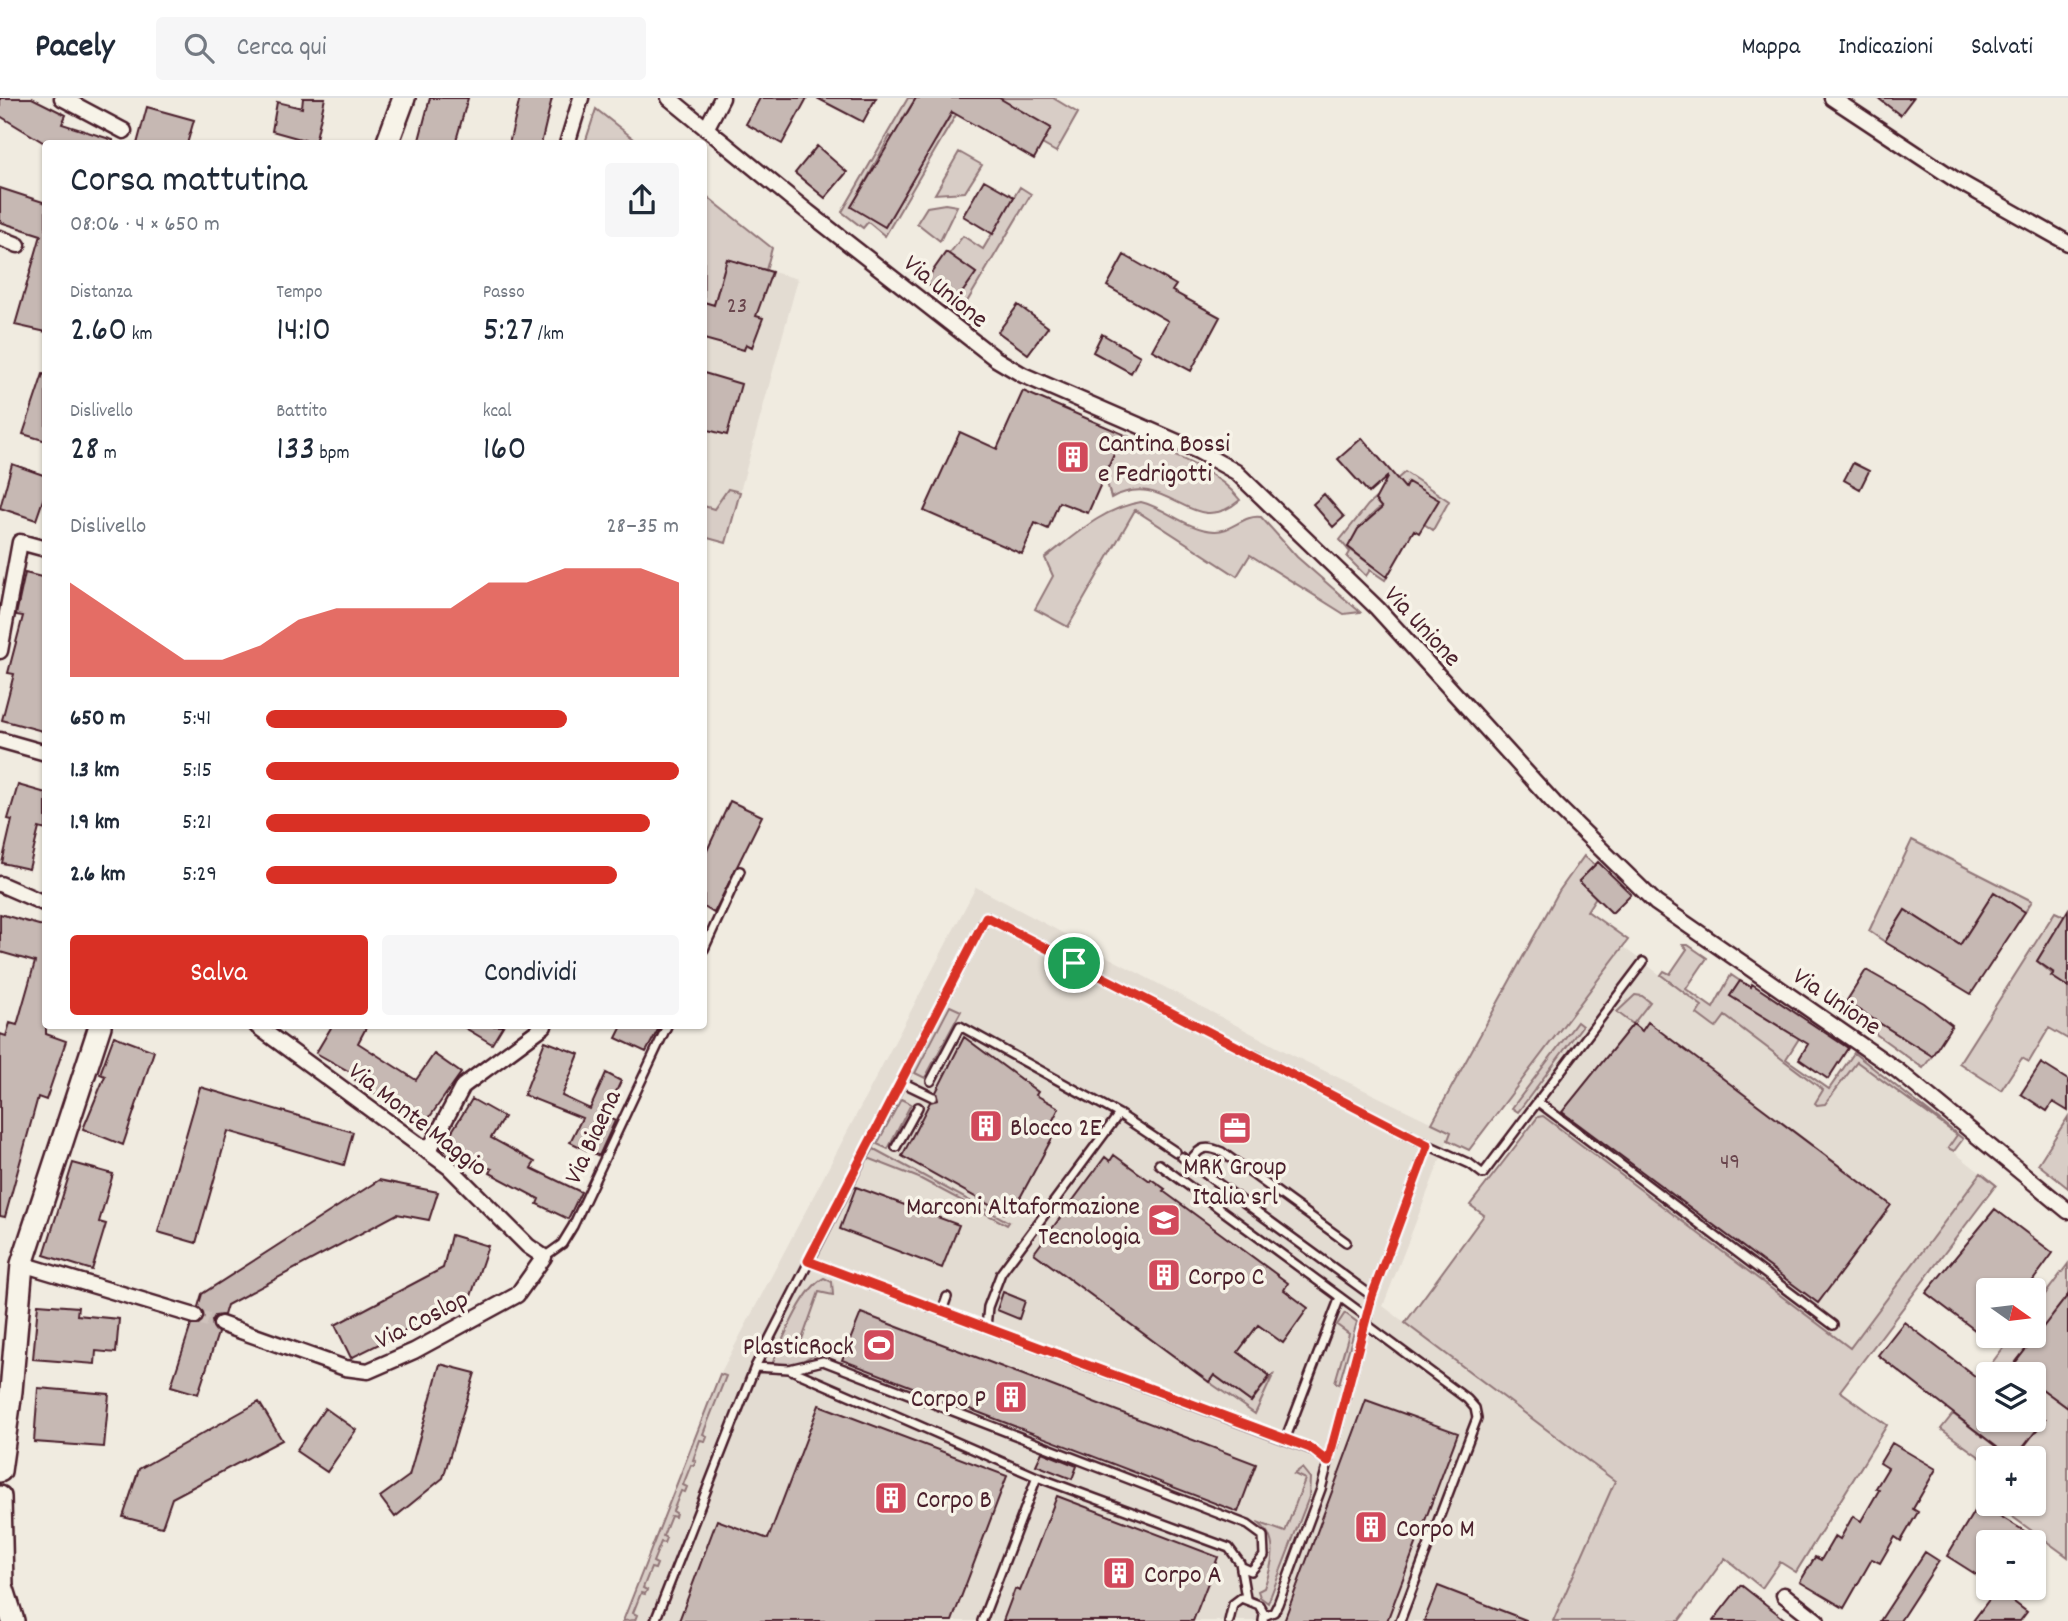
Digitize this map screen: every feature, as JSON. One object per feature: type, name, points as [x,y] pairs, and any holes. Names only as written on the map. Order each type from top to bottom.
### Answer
[{"type":"street","points":[[62,98],[124,131]]},
{"type":"street","points":[[388,140],[404,98]]},
{"type":"street","points":[[568,140],[581,98]]},
{"type":"street","name":"Via Unione","points":[[669,98],[996,359],[1023,375],[1198,451],[1236,472],[1377,608],[1554,803],[1642,890],[1674,917],[1897,1070],[2068,1211]]},
{"type":"street","points":[[706,128],[722,98]]},
{"type":"street","points":[[1832,98],[1956,180],[2068,243]]},
{"type":"street","points":[[0,238],[18,245]]},
{"type":"street","points":[[0,651],[20,542],[42,548]]},
{"type":"street","points":[[0,740],[42,751]]},
{"type":"street","points":[[0,884],[42,902]]},
{"type":"street","points":[[0,1471],[11,1391],[22,1264],[99,1029]]},
{"type":"street","name":"Via Monte Maggio","points":[[261,1029],[466,1180],[527,1246],[544,1257]]},
{"type":"street","points":[[428,1152],[463,1086],[540,1029]]},
{"type":"street","name":"Via Coslop","points":[[220,1324],[345,1368],[368,1371],[414,1351],[517,1295],[544,1257]]},
{"type":"street","points":[[22,1264],[195,1315]]},
{"type":"street","points":[[0,1497],[2,1586],[13,1621]]},
{"type":"street","points":[[1784,1595],[1817,1621]]},
{"type":"lane","points":[[707,942],[740,871]]},
{"type":"lane","points":[[655,1621],[755,1367],[808,1261],[905,1083],[986,917],[1463,1161],[1483,1174],[1643,962]]},
{"type":"lane","points":[[931,1081],[960,1026],[1119,1114],[1190,1161],[1372,1296]]},
{"type":"lane","name":"Via Biaena","points":[[544,1257],[552,1254],[562,1244],[573,1226],[666,1029]]},
{"type":"lane","points":[[905,1083],[933,1097]]},
{"type":"lane","points":[[1538,1102],[1833,1325]]},
{"type":"lane","points":[[896,1147],[918,1107]]},
{"type":"lane","points":[[986,1327],[988,1307],[1001,1273],[1119,1114]]},
{"type":"lane","points":[[1229,1621],[1236,1600],[1246,1598],[1259,1605],[1264,1618],[1274,1612],[1278,1604],[1328,1462],[1372,1296],[1428,1145]]},
{"type":"lane","points":[[1190,1161],[1199,1149],[1206,1147],[1222,1152],[1346,1242]]},
{"type":"lane","points":[[1159,1164],[1340,1297],[1366,1321],[1437,1374],[1475,1408],[1477,1418],[1473,1431],[1401,1621]]},
{"type":"lane","points":[[808,1261],[1320,1453],[1328,1462]]},
{"type":"lane","points":[[942,1311],[947,1297]]},
{"type":"lane","points":[[1284,1440],[1340,1297]]},
{"type":"lane","points":[[755,1367],[789,1369],[823,1361],[1248,1525],[1263,1536],[1264,1556],[1251,1571],[1242,1567]]},
{"type":"lane","points":[[789,1369],[1037,1477],[1219,1544],[1235,1554],[1242,1567],[1246,1598]]},
{"type":"lane","points":[[982,1621],[1037,1477]]},
{"type":"shaded area","points":[[908,98],[916,98],[902,120],[936,140],[961,98],[957,113],[885,236],[868,222],[863,228],[842,212]],"holes":[[[890,136],[925,158],[885,227],[852,207]]]},
{"type":"shaded area","points":[[999,98],[1053,98],[1078,113],[1056,152],[1042,144]]},
{"type":"shaded area","points":[[596,109],[635,140],[586,140]]},
{"type":"shaded area","points":[[959,152],[982,165],[965,192],[935,194]]},
{"type":"shaded area","points":[[1020,187],[1031,194],[961,312],[953,305],[976,273],[949,254],[963,236],[983,249]]},
{"type":"shaded area","points":[[707,196],[772,248],[766,270],[798,279],[726,543],[707,538]]},
{"type":"shaded area","points":[[707,196],[772,248],[766,270],[727,259],[714,305],[707,303]]},
{"type":"shaded area","points":[[945,204],[957,206],[940,241],[917,223],[927,207]]},
{"type":"shaded area","points":[[1123,434],[1201,468],[1216,477],[1240,500],[1223,511],[1207,513],[1193,510],[1149,491],[1131,491],[1111,498],[1105,474]]},
{"type":"shaded area","points":[[1405,472],[1449,501],[1433,530],[1424,524],[1438,500],[1399,499],[1376,511],[1348,548],[1387,577],[1385,580],[1370,570],[1366,576],[1347,557],[1350,552],[1340,540],[1368,505]]},
{"type":"shaded area","points":[[728,489],[740,492],[726,543],[707,538],[707,507],[714,509]]},
{"type":"shaded area","points":[[1141,502],[1204,530],[1220,531],[1249,518],[1261,517],[1297,557],[1360,612],[1344,614],[1250,555],[1237,576],[1135,510],[1068,627],[1035,609],[1053,576],[1045,558],[1102,516]]},
{"type":"shaded area","points":[[1912,840],[2032,901],[2025,912],[1994,892],[1960,945],[1905,910],[1885,942],[1869,931]]},
{"type":"shaded area","points":[[1584,856],[1595,865],[1579,881],[1596,897],[1587,911],[1628,940],[1469,1150],[1448,1140],[1451,1132],[1432,1123],[1559,891]]},
{"type":"shaded area","points":[[976,887],[1298,1058],[1451,1132],[1383,1306],[1615,1481],[1679,1621],[623,1621],[720,1374]]},
{"type":"shaded area","points":[[2055,912],[2068,918],[2059,925],[2037,961],[2068,987],[2068,1039],[2049,1028],[2029,1062],[2022,1058],[2001,1090],[1959,1063]]},
{"type":"shaded area","points":[[1683,945],[1688,945],[1707,958],[1686,989],[1713,1008],[1731,975],[1740,981],[1730,996],[1793,1035],[1802,1022],[1807,1026],[1786,1059],[1829,1089],[1854,1053],[1963,1139],[1954,1151],[1948,1148],[1957,1135],[1857,1062],[1825,1104],[1817,1105],[1815,1103],[1823,1090],[1725,1016],[1716,1028],[1713,1026],[1697,1014],[1702,1006],[1661,975],[1664,971],[1670,974],[1687,949]]},
{"type":"shaded area","points":[[1623,947],[1683,992],[1686,989],[1829,1089],[1854,1053],[1963,1139],[1954,1152],[1996,1185],[1856,1367],[1506,1102]]},
{"type":"shaded area","points":[[1635,995],[1650,1002],[1633,1024],[1617,1012]]},
{"type":"shaded area","points":[[1841,999],[1932,1056],[1923,1068],[1851,1016],[1845,1010]]},
{"type":"shaded area","points":[[950,1006],[961,1011],[925,1078],[915,1073]]},
{"type":"shaded area","points":[[1577,1022],[1582,1026],[1518,1112],[1512,1108]]},
{"type":"shaded area","points":[[901,1099],[911,1104],[888,1149],[877,1144]]},
{"type":"shaded area","points":[[1543,1116],[1850,1348],[1981,1173],[1996,1185],[1840,1391],[1887,1425],[1796,1572],[1780,1562],[1762,1588],[1725,1558],[1679,1621],[1553,1621],[1615,1481],[1405,1323],[1484,1215],[1470,1205],[1538,1117]]},
{"type":"shaded area","points":[[2068,1117],[2068,1188],[2038,1164]]},
{"type":"shaded area","points":[[874,1149],[1009,1222],[1007,1225],[919,1178],[868,1158]]},
{"type":"shaded area","points":[[2068,1264],[2068,1295],[2053,1314],[2068,1326],[2061,1347],[2046,1337],[2046,1293]]},
{"type":"shaded area","points":[[824,1278],[832,1282],[833,1295],[819,1292],[800,1345],[820,1353],[790,1370],[779,1373],[773,1362],[788,1329],[808,1292]]},
{"type":"shaded area","points":[[1345,1313],[1357,1322],[1339,1384],[1335,1382],[1349,1334],[1337,1325]]},
{"type":"shaded area","points":[[2003,1348],[2027,1348],[2016,1362],[1993,1362]]},
{"type":"shaded area","points":[[1274,1373],[1255,1414],[1209,1382],[1214,1375],[1251,1402]]},
{"type":"shaded area","points":[[720,1374],[726,1376],[703,1434],[707,1436],[705,1441],[700,1440],[693,1460],[696,1461],[694,1466],[691,1465],[683,1485],[687,1487],[685,1492],[681,1491],[673,1511],[676,1513],[675,1517],[671,1516],[663,1536],[666,1538],[664,1543],[661,1542],[653,1562],[657,1564],[655,1569],[651,1568],[643,1588],[647,1590],[645,1594],[641,1593],[633,1613],[637,1615],[635,1620],[623,1621]]},
{"type":"shaded area","points":[[2046,1392],[2068,1408],[2068,1557],[2046,1541],[2046,1530],[2031,1530],[2011,1516],[2046,1516],[2046,1446],[2024,1446],[2035,1432],[2046,1432]]},
{"type":"shaded area","points":[[1953,1414],[1995,1446],[1976,1446],[1976,1454],[1941,1429]]},
{"type":"shaded area","points":[[1302,1468],[1310,1478],[1309,1497],[1268,1603],[1260,1597],[1258,1591],[1264,1588],[1270,1571],[1272,1544],[1265,1529],[1257,1522],[1285,1532],[1305,1479],[1294,1474]]},
{"type":"building","points":[[0,98],[32,98],[66,115],[62,124],[113,140],[42,142],[0,116]]},
{"type":"building","points":[[303,98],[325,98],[316,140],[304,140],[272,131],[277,102],[302,108]]},
{"type":"building","points":[[430,98],[468,98],[456,140],[419,140]]},
{"type":"building","points":[[520,98],[552,98],[542,140],[510,140]]},
{"type":"building","points":[[760,98],[807,98],[782,144],[746,124]]},
{"type":"building","points":[[817,98],[876,98],[863,122]]},
{"type":"building","points":[[916,98],[999,98],[1051,128],[1034,159],[952,112],[885,227],[851,207]]},
{"type":"building","points":[[1878,98],[1913,98],[1900,115]]},
{"type":"building","points":[[147,107],[194,120],[188,140],[138,140]]},
{"type":"building","points":[[817,146],[847,172],[825,198],[795,173]]},
{"type":"building","points":[[984,180],[1014,197],[993,234],[963,216]]},
{"type":"building","points":[[0,188],[42,202],[42,331],[15,325],[41,235],[0,222]]},
{"type":"building","points":[[946,252],[976,273],[954,304],[925,282]]},
{"type":"building","points":[[1124,255],[1176,285],[1172,291],[1220,317],[1191,371],[1152,350],[1168,321],[1107,286]]},
{"type":"building","points":[[727,259],[772,272],[756,316],[763,318],[752,347],[746,344],[744,350],[707,340],[707,303],[714,305]]},
{"type":"building","points":[[1018,305],[1048,327],[1028,354],[998,332]]},
{"type":"building","points":[[1102,334],[1140,356],[1131,373],[1093,352]]},
{"type":"building","points":[[707,374],[741,384],[727,435],[707,430]]},
{"type":"building","points":[[42,377],[42,440],[23,434]]},
{"type":"building","points":[[1023,391],[1123,434],[1088,513],[1059,502],[1048,529],[1035,523],[1022,554],[924,511],[960,432],[997,449]]},
{"type":"building","points":[[1362,438],[1405,488],[1408,482],[1439,500],[1419,533],[1414,530],[1387,577],[1348,547],[1358,529],[1382,508],[1375,500],[1388,476],[1369,493],[1338,459]]},
{"type":"building","points":[[1853,463],[1869,471],[1860,489],[1844,480]]},
{"type":"building","points":[[12,464],[42,475],[42,503],[36,520],[0,508]]},
{"type":"building","points":[[1324,494],[1344,517],[1333,527],[1313,504]]},
{"type":"building","points":[[25,573],[42,577],[42,731],[2,720],[14,674],[8,673],[23,616],[16,615]]},
{"type":"building","points":[[18,785],[42,792],[42,829],[39,828],[29,869],[2,863],[12,820],[8,819]]},
{"type":"building","points":[[730,801],[762,816],[714,913],[707,909],[707,851]]},
{"type":"building","points":[[1598,862],[1631,894],[1612,913],[1579,881]]},
{"type":"building","points":[[1994,892],[2025,912],[1971,994],[1885,942],[1905,910],[1960,945]]},
{"type":"building","points":[[2068,910],[2068,987],[2051,976],[2054,973],[2037,961]]},
{"type":"building","points":[[0,914],[42,926],[42,1029],[46,1029],[46,1034],[66,1041],[46,1100],[38,1097],[5,1217],[0,1216],[0,1034],[6,1036],[10,1023],[17,1025],[35,962],[0,952]]},
{"type":"building","points":[[1866,970],[1924,1003],[1952,1025],[1932,1056],[1846,1002]]},
{"type":"building","points":[[1740,981],[1751,987],[1752,984],[1848,1048],[1828,1079],[1799,1059],[1808,1044],[1730,996]]},
{"type":"building","points":[[1648,1022],[1891,1205],[1818,1303],[1562,1112],[1633,1024],[1642,1031]]},
{"type":"building","points":[[330,1029],[365,1029],[358,1043],[416,1080],[434,1054],[461,1073],[424,1125],[355,1080],[357,1076],[316,1053]]},
{"type":"building","points":[[467,1029],[501,1029],[492,1044]]},
{"type":"building","points":[[620,1029],[658,1029],[646,1052],[616,1038]]},
{"type":"building","points":[[114,1036],[154,1051],[123,1145],[83,1129],[105,1076],[100,1074]]},
{"type":"building","name":"Blocco 2E","points":[[964,1037],[1038,1092],[1036,1095],[1059,1108],[1051,1124],[1058,1127],[1014,1209],[1008,1205],[1004,1213],[902,1156],[930,1102],[938,1100],[936,1092]]},
{"type":"building","points":[[545,1041],[579,1054],[562,1096],[590,1109],[606,1073],[621,1081],[605,1116],[615,1121],[599,1156],[570,1142],[582,1118],[524,1095]]},
{"type":"building","points":[[2041,1063],[2068,1080],[2068,1111],[2053,1102],[2047,1111],[2021,1094]]},
{"type":"building","points":[[200,1087],[353,1132],[344,1165],[228,1131],[196,1243],[158,1232]]},
{"type":"building","points":[[472,1099],[504,1117],[491,1138],[535,1162],[531,1168],[581,1192],[568,1219],[537,1204],[539,1199],[490,1173],[492,1169],[441,1149]]},
{"type":"building","name":"Corpo C","points":[[1114,1155],[1165,1189],[1163,1191],[1288,1283],[1284,1290],[1308,1308],[1283,1343],[1258,1325],[1238,1352],[1270,1376],[1251,1402],[1214,1375],[1209,1382],[1034,1253],[1105,1157],[1110,1161]]},
{"type":"building","points":[[73,1163],[113,1174],[99,1222],[106,1224],[92,1270],[44,1255]]},
{"type":"building","points":[[379,1180],[438,1192],[429,1220],[397,1214],[227,1305],[224,1315],[215,1316],[212,1321],[218,1333],[198,1394],[171,1386],[191,1325],[198,1325],[204,1319],[204,1313],[198,1307],[202,1294]]},
{"type":"building","points":[[856,1187],[959,1225],[942,1268],[840,1229]]},
{"type":"building","points":[[1995,1209],[2053,1253],[2035,1278],[1976,1278],[1976,1331],[1926,1293]]},
{"type":"building","points":[[451,1235],[488,1246],[470,1299],[351,1358],[335,1325],[443,1268]]},
{"type":"building","points":[[1003,1292],[1025,1301],[1019,1319],[997,1310]]},
{"type":"building","points":[[2068,1295],[2068,1408],[2046,1392],[2046,1362],[2016,1362],[2027,1348],[2046,1348],[2046,1323]]},
{"type":"building","points":[[38,1304],[78,1307],[77,1315],[119,1319],[116,1353],[96,1351],[95,1364],[33,1359]]},
{"type":"building","name":"Corpo P","points":[[861,1313],[1256,1464],[1238,1512],[842,1360]]},
{"type":"building","points":[[1904,1322],[1976,1377],[1976,1431],[1878,1355]]},
{"type":"building","points":[[440,1364],[475,1373],[443,1478],[395,1517],[380,1497],[409,1476]]},
{"type":"building","points":[[38,1388],[109,1394],[104,1447],[34,1442]]},
{"type":"building","name":"Corpo M","points":[[1366,1400],[1458,1433],[1387,1621],[1284,1621]]},
{"type":"building","points":[[259,1402],[282,1440],[172,1498],[162,1527],[123,1517],[139,1469]]},
{"type":"building","name":"Corpo B","points":[[819,1405],[1007,1476],[952,1621],[679,1621],[717,1520],[768,1539]]},
{"type":"building","points":[[325,1408],[356,1430],[327,1472],[296,1451]]},
{"type":"building","points":[[1977,1432],[2035,1432],[2024,1446],[1996,1446]]},
{"type":"building","points":[[1892,1443],[1936,1469],[1913,1509],[1918,1512],[1901,1541],[1895,1537],[1880,1563],[1872,1559],[1844,1608],[1800,1582],[1815,1557],[1821,1560],[1835,1536],[1840,1539],[1853,1516],[1861,1521],[1888,1468],[1880,1463]]},
{"type":"building","points":[[1042,1452],[1077,1466],[1072,1479],[1036,1465]]},
{"type":"building","name":"Corpo A","points":[[1057,1496],[1218,1557],[1193,1621],[1003,1621],[1015,1589],[1020,1591]]},
{"type":"building","points":[[1976,1508],[1976,1516],[2000,1516],[2023,1530],[1976,1530],[1976,1574],[1947,1556]]},
{"type":"building","points":[[1925,1552],[1939,1561],[1900,1621],[1880,1621]]},
{"type":"building","points":[[1741,1585],[1787,1621],[1713,1621]]},
{"type":"building","points":[[1438,1586],[1526,1620],[1526,1621],[1424,1621]]},
{"type":"building","points":[[1989,1600],[2011,1600],[2027,1612],[2020,1621],[1973,1621]]},
{"type":"tunnel","points":[[195,1316],[221,1324]]},
{"type":"place","name":"Cantina Bossi e Fedrigotti","points":[[1073,457]]},
{"type":"place","name":"Blocco 2E","points":[[986,1126]]},
{"type":"place","name":"MRK Group Italia srl","points":[[1235,1128]]},
{"type":"place","name":"Marconi Altaformazione Tecnologia","points":[[1164,1220]]},
{"type":"place","name":"Corpo C","points":[[1164,1275]]},
{"type":"place","name":"PlasticRock","points":[[879,1345]]},
{"type":"place","name":"Corpo P","points":[[1011,1397]]},
{"type":"place","name":"Corpo B","points":[[891,1498]]},
{"type":"place","name":"Corpo M","points":[[1371,1527]]},
{"type":"place","name":"Corpo A","points":[[1119,1573]]},
{"type":"route","points":[[986,917],[1074,963],[1428,1145],[1372,1296],[1328,1462],[1320,1453],[1310,1448],[808,1261],[986,917]]}]
